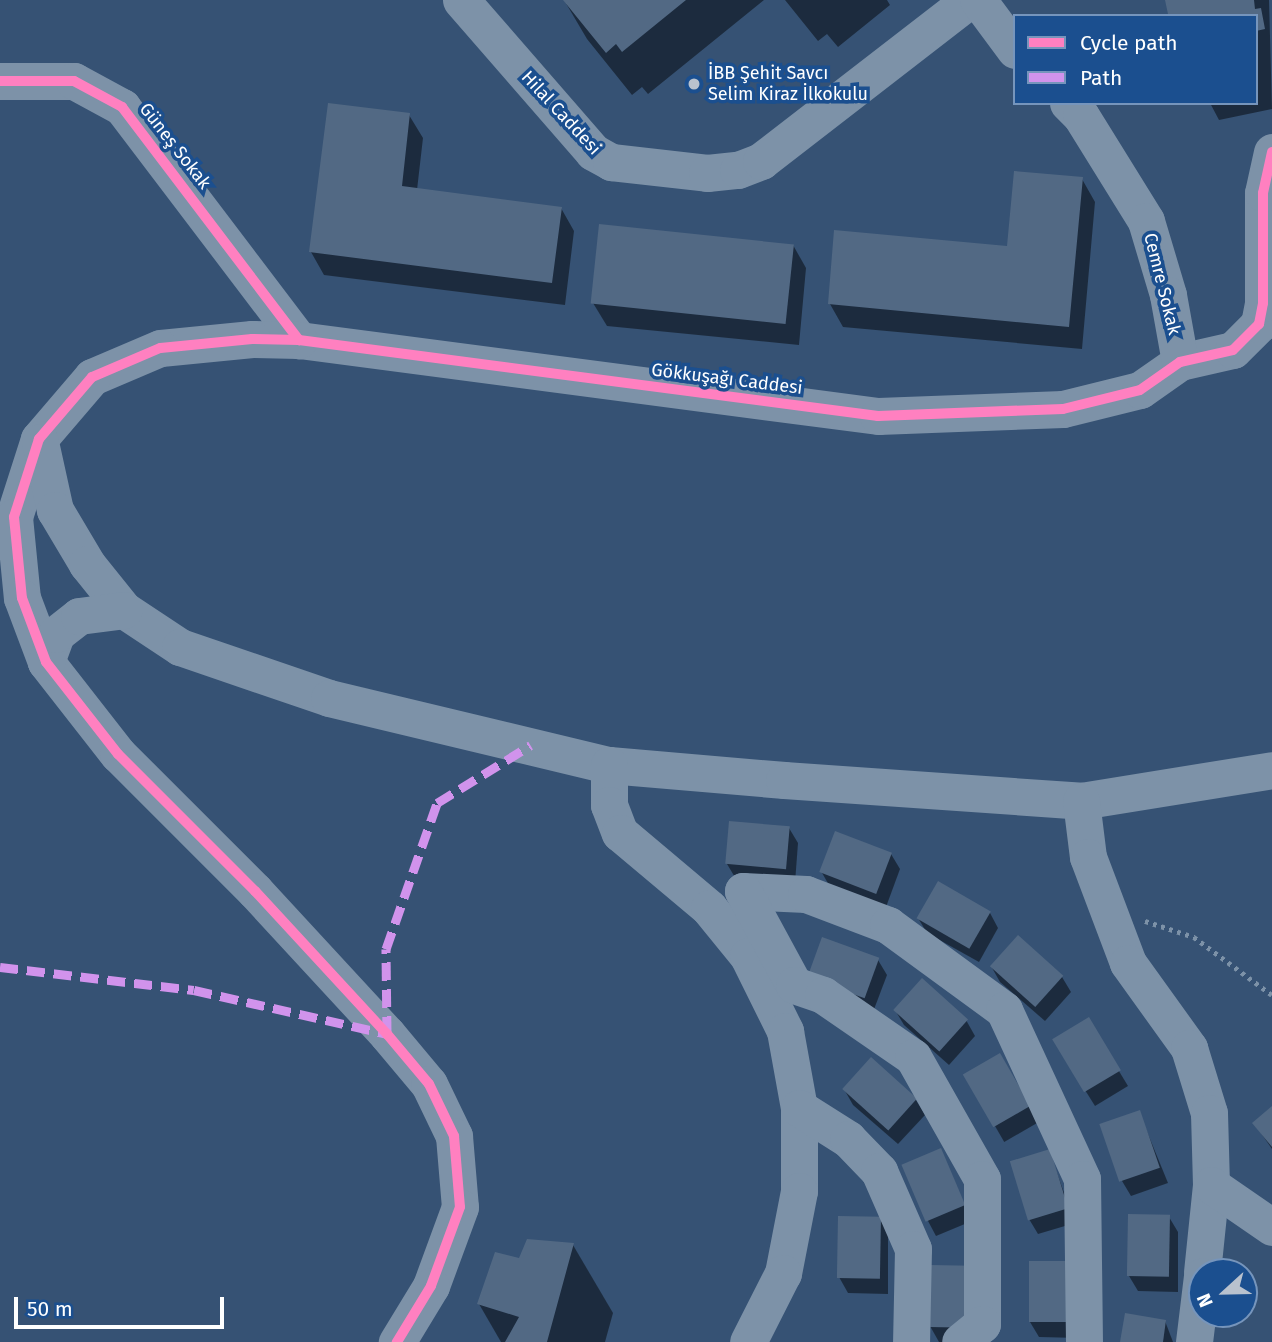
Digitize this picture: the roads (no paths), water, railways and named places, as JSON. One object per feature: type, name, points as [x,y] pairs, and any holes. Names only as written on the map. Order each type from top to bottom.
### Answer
[{"type":"street","name":"Hilal Caddesi","points":[[461,0],[593,152],[611,162],[707,173],[738,170],[761,161],[969,0]]},
{"type":"street","points":[[978,0],[1013,47]]},
{"type":"street","name":"Güneş Sokak","points":[[0,81],[74,81],[122,107],[279,308],[299,340]]},
{"type":"street","name":"Cemre Sokak","points":[[1070,105],[1081,116],[1146,221],[1168,295],[1180,362]]},
{"type":"street","points":[[1180,362],[1233,350],[1259,324],[1263,303],[1263,193],[1272,152]]},
{"type":"street","name":"Gökkuşağı Caddesi","points":[[39,439],[92,377],[160,348],[252,339],[299,340],[878,416],[1063,409],[1140,390],[1180,362]]},
{"type":"street","points":[[39,439],[55,509],[87,564],[124,610],[180,647],[329,698],[609,765],[1081,801],[1272,770]]},
{"type":"street","points":[[39,439],[14,517],[22,598],[46,662],[118,754],[255,891],[429,1084],[454,1136],[460,1207],[431,1286],[397,1342]]},
{"type":"street","points":[[46,662],[56,634],[79,616],[124,610]]},
{"type":"street","points":[[609,765],[609,805],[620,833],[709,908],[748,956],[785,1031],[799,1108],[799,1191],[783,1273],[748,1342]]},
{"type":"street","points":[[1081,801],[1088,858],[1128,963],[1189,1048],[1209,1113],[1211,1185],[1204,1258]]},
{"type":"street","points":[[960,1342],[982,1324],[982,1179],[913,1057],[823,995],[794,985],[743,891],[806,894],[888,925],[1004,1010],[1082,1179],[1084,1342]]},
{"type":"street","points":[[799,1108],[848,1139],[879,1171],[913,1249],[911,1342]]},
{"type":"street","points":[[1211,1185],[1272,1227]]},
{"type":"place","name":"İBB Şehit Savcı Selim Kiraz İlkokulu","points":[[694,84]]}]
